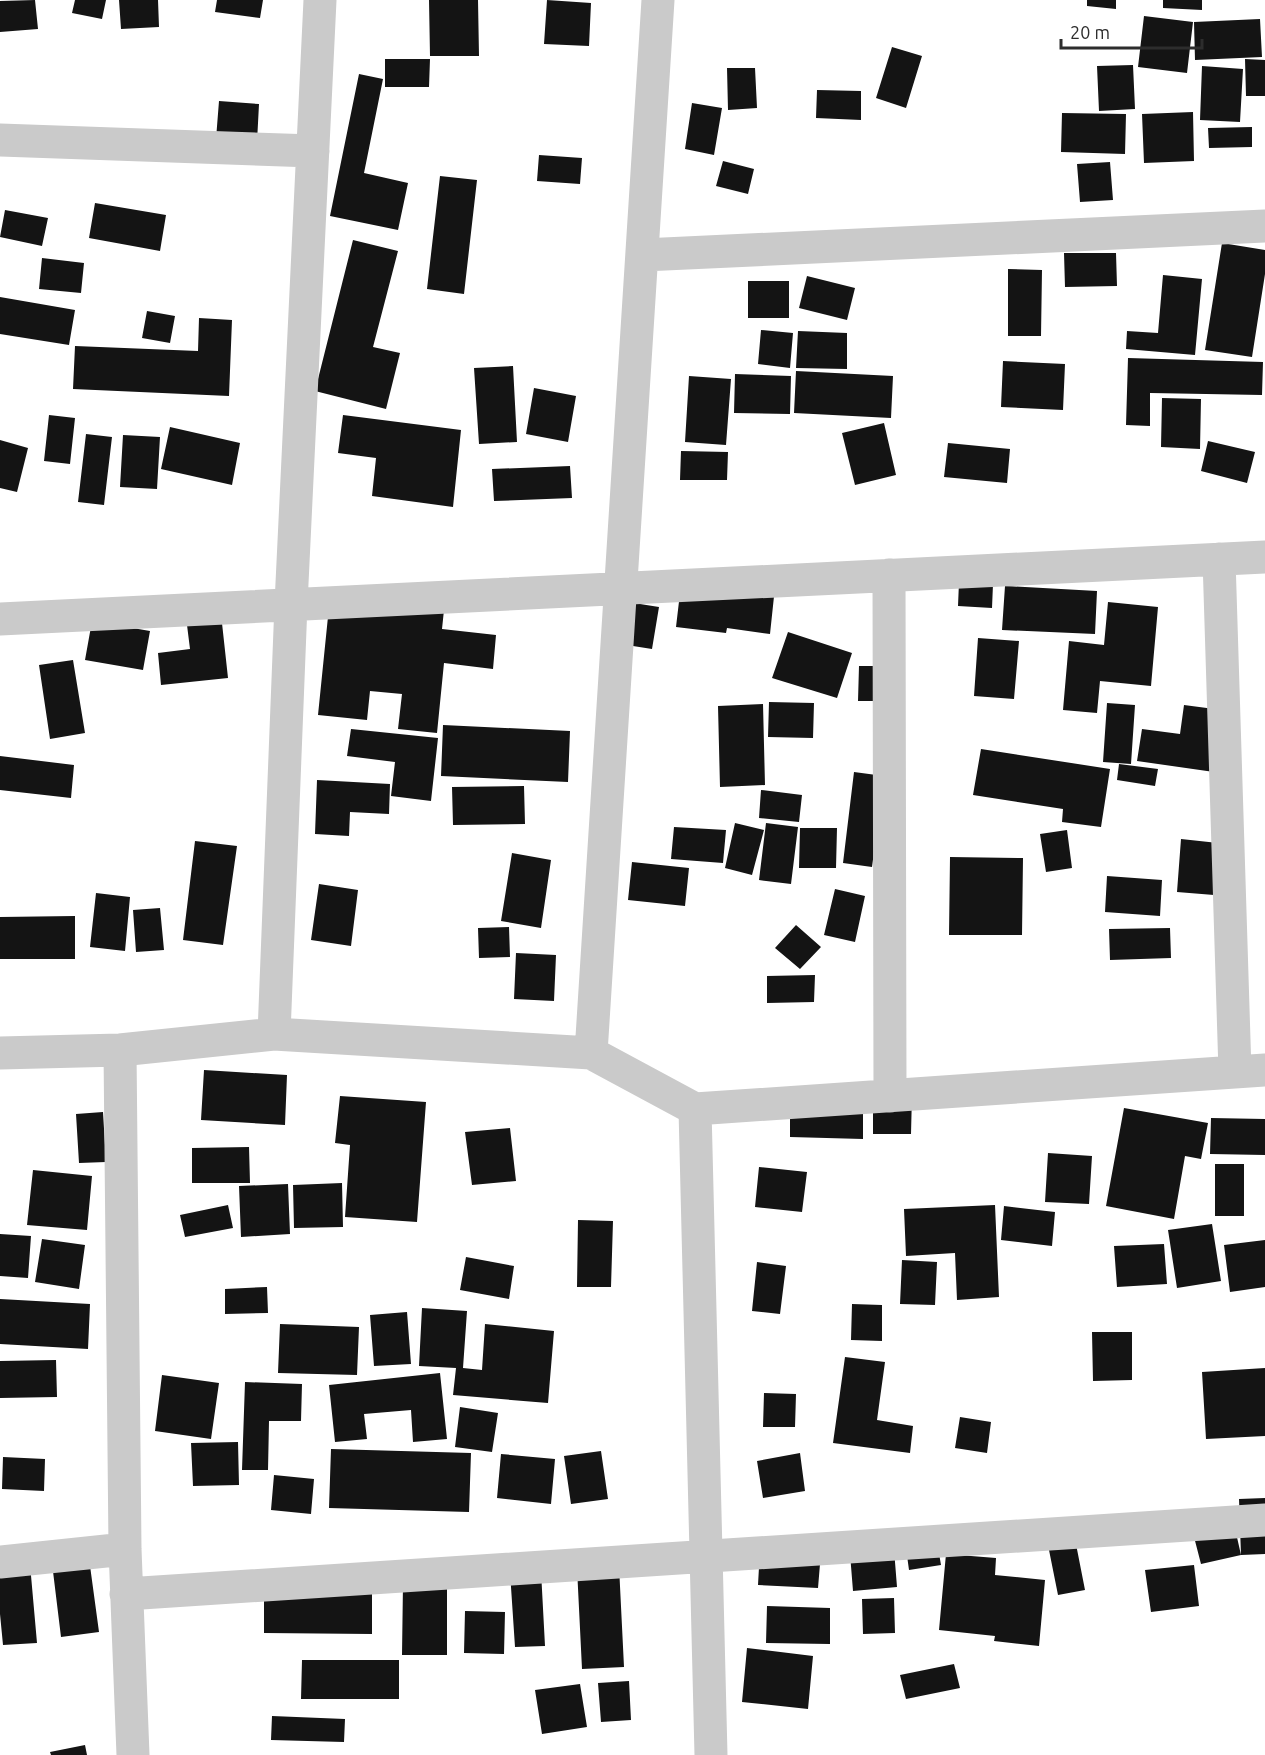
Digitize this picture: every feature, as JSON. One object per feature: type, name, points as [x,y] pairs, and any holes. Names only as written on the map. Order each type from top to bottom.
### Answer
[{"type":"street","points":[[274,1034],[291,604],[320,0]]},
{"type":"street","points":[[591,1053],[658,0]]},
{"type":"street","points":[[0,140],[313,151]]},
{"type":"street","points":[[643,255],[1265,226]]},
{"type":"street","points":[[0,619],[1265,557]]},
{"type":"street","points":[[0,1053],[120,1050],[274,1034],[591,1053],[695,1109],[1250,1071],[1219,559]]},
{"type":"street","points":[[889,575],[890,1096]]},
{"type":"street","points":[[120,1050],[125,1549],[133,1755]]},
{"type":"street","points":[[695,1109],[704,1558],[711,1755]]},
{"type":"street","points":[[126,1594],[1265,1520]]},
{"type":"street","points":[[0,1562],[125,1549]]},
{"type":"building","points":[[35,0],[38,29],[0,32],[0,1]]},
{"type":"building","points":[[75,0],[106,0],[102,19],[72,13]]},
{"type":"building","points":[[119,0],[158,0],[159,27],[121,29]]},
{"type":"building","points":[[217,0],[263,0],[260,18],[215,12]]},
{"type":"building","points":[[429,0],[478,0],[479,56],[430,56]]},
{"type":"building","points":[[547,0],[591,3],[589,46],[544,44]]},
{"type":"building","points":[[1087,0],[1116,0],[1116,9],[1087,6]]},
{"type":"building","points":[[1163,0],[1202,0],[1202,10],[1163,8]]},
{"type":"building","points":[[1144,16],[1193,22],[1187,73],[1138,67]]},
{"type":"building","points":[[1260,19],[1262,57],[1195,60],[1194,22]]},
{"type":"building","points":[[892,47],[922,56],[906,108],[876,98]]},
{"type":"building","points":[[385,59],[430,59],[429,87],[385,87]]},
{"type":"building","points":[[1245,59],[1265,60],[1265,96],[1246,96]]},
{"type":"building","points":[[1133,65],[1135,109],[1099,111],[1097,66]]},
{"type":"building","points":[[1202,66],[1243,69],[1240,122],[1200,120]]},
{"type":"building","points":[[727,68],[755,68],[757,108],[728,110]]},
{"type":"building","points":[[359,74],[383,79],[364,173],[408,183],[398,230],[330,216]]},
{"type":"building","points":[[817,90],[861,91],[861,120],[816,118]]},
{"type":"building","points":[[219,101],[259,104],[257,142],[216,139]]},
{"type":"building","points":[[692,103],[722,108],[714,155],[685,149]]},
{"type":"building","points":[[1193,112],[1194,161],[1144,163],[1142,114]]},
{"type":"building","points":[[1062,113],[1126,114],[1125,154],[1061,152]]},
{"type":"building","points":[[1252,127],[1252,147],[1209,148],[1208,128]]},
{"type":"building","points":[[539,155],[582,158],[580,184],[537,181]]},
{"type":"building","points":[[723,161],[754,169],[748,194],[716,186]]},
{"type":"building","points":[[1110,162],[1113,200],[1080,202],[1077,164]]},
{"type":"building","points":[[440,176],[477,180],[464,294],[427,289]]},
{"type":"building","points":[[95,203],[166,215],[160,251],[89,238]]},
{"type":"building","points":[[5,210],[48,218],[42,246],[0,237]]},
{"type":"building","points":[[353,240],[398,251],[373,347],[400,353],[386,409],[315,391]]},
{"type":"building","points":[[1222,243],[1265,250],[1265,274],[1252,357],[1205,350]]},
{"type":"building","points":[[1064,253],[1116,253],[1117,286],[1065,287]]},
{"type":"building","points":[[42,258],[84,263],[81,293],[39,289]]},
{"type":"building","points":[[1008,269],[1042,270],[1041,336],[1008,336]]},
{"type":"building","points":[[1163,275],[1202,279],[1195,355],[1126,349],[1127,331],[1158,333]]},
{"type":"building","points":[[807,276],[855,288],[847,320],[799,308]]},
{"type":"building","points":[[748,281],[789,281],[789,318],[748,318]]},
{"type":"building","points":[[0,297],[75,310],[69,345],[0,334]]},
{"type":"building","points":[[147,311],[175,316],[170,343],[142,338]]},
{"type":"building","points":[[199,318],[232,320],[229,396],[73,389],[75,346],[198,351]]},
{"type":"building","points":[[761,330],[793,333],[790,368],[758,364]]},
{"type":"building","points":[[798,331],[847,333],[847,369],[796,368]]},
{"type":"building","points":[[1128,358],[1263,362],[1262,395],[1150,393],[1150,426],[1126,425]]},
{"type":"building","points":[[1003,361],[1065,364],[1063,410],[1001,407]]},
{"type":"building","points":[[513,366],[517,442],[479,444],[474,368]]},
{"type":"building","points":[[796,371],[893,376],[891,418],[794,413]]},
{"type":"building","points":[[735,374],[791,376],[790,414],[734,413]]},
{"type":"building","points":[[689,376],[731,379],[726,445],[685,442]]},
{"type":"building","points":[[534,388],[576,396],[568,442],[526,434]]},
{"type":"building","points":[[1162,398],[1201,399],[1200,449],[1161,447]]},
{"type":"building","points":[[49,415],[75,418],[70,464],[44,461]]},
{"type":"building","points":[[343,415],[461,430],[453,507],[372,496],[376,458],[338,453]]},
{"type":"building","points":[[884,423],[896,475],[855,485],[842,433]]},
{"type":"building","points":[[170,427],[240,443],[232,485],[161,469]]},
{"type":"building","points":[[86,434],[112,437],[104,505],[78,502]]},
{"type":"building","points":[[123,435],[160,437],[157,489],[120,487]]},
{"type":"building","points":[[0,440],[28,448],[17,492],[0,488]]},
{"type":"building","points":[[1208,441],[1255,452],[1247,483],[1201,471]]},
{"type":"building","points":[[948,443],[1010,449],[1007,483],[944,477]]},
{"type":"building","points":[[681,451],[728,452],[727,480],[680,480]]},
{"type":"building","points":[[570,466],[572,498],[494,501],[492,469]]},
{"type":"building","points":[[682,576],[775,587],[770,634],[727,628],[726,633],[676,627]]},
{"type":"building","points":[[959,582],[993,584],[992,608],[958,606]]},
{"type":"building","points":[[1005,586],[1097,591],[1095,634],[1002,630]]},
{"type":"building","points":[[330,597],[444,610],[442,629],[496,635],[493,669],[444,663],[437,733],[398,729],[402,694],[370,691],[367,720],[318,715]]},
{"type":"building","points":[[621,601],[659,607],[652,649],[614,643]]},
{"type":"building","points":[[1108,602],[1158,607],[1151,686],[1100,681],[1097,713],[1063,710],[1069,641],[1104,645]]},
{"type":"building","points":[[221,614],[228,678],[161,685],[158,653],[190,649],[186,617]]},
{"type":"building","points":[[92,621],[150,631],[143,670],[85,660]]},
{"type":"building","points":[[788,632],[852,653],[837,698],[772,678]]},
{"type":"building","points":[[978,638],[1019,641],[1014,699],[974,696]]},
{"type":"building","points":[[73,660],[85,733],[50,739],[39,665]]},
{"type":"building","points":[[859,666],[885,666],[884,701],[858,701]]},
{"type":"building","points":[[769,702],[814,703],[813,738],[768,737]]},
{"type":"building","points":[[1107,703],[1135,705],[1131,764],[1103,762]]},
{"type":"building","points":[[763,704],[765,785],[720,787],[718,706]]},
{"type":"building","points":[[1184,705],[1222,710],[1214,772],[1137,761],[1142,729],[1180,734]]},
{"type":"building","points":[[443,725],[570,731],[568,782],[441,776]]},
{"type":"building","points":[[351,729],[438,738],[431,801],[391,796],[395,762],[347,756]]},
{"type":"building","points":[[981,749],[1110,769],[1101,827],[1062,822],[1063,809],[973,795]]},
{"type":"building","points":[[0,756],[74,765],[71,798],[0,790]]},
{"type":"building","points":[[1119,764],[1158,769],[1155,786],[1117,780]]},
{"type":"building","points":[[854,772],[884,776],[872,867],[843,863]]},
{"type":"building","points":[[317,780],[390,784],[389,814],[350,812],[349,836],[315,834]]},
{"type":"building","points":[[524,786],[525,824],[453,825],[452,787]]},
{"type":"building","points":[[761,790],[802,795],[799,822],[759,818]]},
{"type":"building","points":[[735,823],[764,830],[752,875],[725,868]]},
{"type":"building","points":[[766,823],[798,827],[791,884],[759,880]]},
{"type":"building","points":[[674,827],[726,830],[723,863],[671,859]]},
{"type":"building","points":[[800,828],[837,828],[836,868],[799,868]]},
{"type":"building","points":[[1067,830],[1072,868],[1046,872],[1040,834]]},
{"type":"building","points":[[1181,839],[1218,843],[1214,895],[1177,892]]},
{"type":"building","points":[[195,841],[237,846],[223,945],[183,940]]},
{"type":"building","points":[[512,853],[551,860],[541,928],[501,921]]},
{"type":"building","points":[[950,857],[1023,858],[1022,935],[949,935]]},
{"type":"building","points":[[632,862],[689,868],[685,906],[628,900]]},
{"type":"building","points":[[1107,876],[1162,880],[1160,916],[1105,912]]},
{"type":"building","points":[[319,884],[358,890],[351,946],[311,940]]},
{"type":"building","points":[[835,889],[865,896],[855,942],[824,935]]},
{"type":"building","points":[[96,893],[130,897],[125,951],[90,947]]},
{"type":"building","points":[[160,908],[164,950],[136,952],[133,910]]},
{"type":"building","points":[[75,916],[75,959],[0,959],[0,917]]},
{"type":"building","points":[[796,925],[821,947],[800,969],[775,948]]},
{"type":"building","points":[[509,927],[510,957],[479,958],[478,928]]},
{"type":"building","points":[[1170,928],[1171,958],[1110,960],[1109,929]]},
{"type":"building","points":[[516,953],[556,955],[554,1001],[514,999]]},
{"type":"building","points":[[815,975],[814,1002],[767,1003],[767,976]]},
{"type":"building","points":[[204,1070],[287,1075],[285,1125],[201,1120]]},
{"type":"building","points":[[873,1094],[912,1094],[911,1134],[873,1134]]},
{"type":"building","points":[[340,1096],[426,1102],[417,1222],[345,1217],[350,1145],[335,1143]]},
{"type":"building","points":[[790,1096],[863,1097],[863,1139],[790,1137]]},
{"type":"building","points":[[1124,1108],[1208,1123],[1201,1159],[1185,1156],[1174,1219],[1106,1206]]},
{"type":"building","points":[[103,1112],[106,1162],[79,1163],[76,1114]]},
{"type":"building","points":[[1211,1118],[1265,1119],[1265,1155],[1210,1154]]},
{"type":"building","points":[[510,1128],[516,1181],[472,1185],[465,1132]]},
{"type":"building","points":[[249,1147],[250,1183],[192,1183],[192,1148]]},
{"type":"building","points":[[1048,1153],[1092,1156],[1089,1204],[1045,1202]]},
{"type":"building","points":[[1215,1164],[1244,1164],[1244,1216],[1215,1216]]},
{"type":"building","points":[[759,1167],[807,1172],[802,1212],[755,1207]]},
{"type":"building","points":[[33,1170],[92,1176],[87,1230],[27,1225]]},
{"type":"building","points":[[342,1183],[343,1227],[294,1228],[293,1185]]},
{"type":"building","points":[[288,1184],[290,1234],[241,1237],[239,1186]]},
{"type":"building","points":[[228,1205],[233,1228],[185,1237],[180,1215]]},
{"type":"building","points":[[995,1205],[999,1297],[957,1300],[955,1253],[906,1256],[904,1209]]},
{"type":"building","points":[[1004,1206],[1055,1212],[1052,1246],[1001,1240]]},
{"type":"building","points":[[578,1220],[613,1221],[611,1287],[577,1287]]},
{"type":"building","points":[[1212,1224],[1221,1281],[1177,1288],[1168,1230]]},
{"type":"building","points":[[0,1234],[31,1236],[28,1278],[0,1276]]},
{"type":"building","points":[[42,1239],[85,1245],[79,1289],[35,1282]]},
{"type":"building","points":[[1265,1240],[1265,1287],[1230,1292],[1224,1245]]},
{"type":"building","points":[[1164,1244],[1167,1284],[1117,1287],[1114,1246]]},
{"type":"building","points":[[466,1257],[514,1266],[509,1299],[460,1290]]},
{"type":"building","points":[[902,1260],[937,1262],[935,1305],[900,1304]]},
{"type":"building","points":[[757,1262],[786,1266],[780,1314],[752,1311]]},
{"type":"building","points":[[267,1287],[268,1313],[225,1314],[225,1289]]},
{"type":"building","points":[[0,1299],[90,1304],[88,1349],[0,1344]]},
{"type":"building","points":[[852,1304],[882,1305],[882,1341],[851,1340]]},
{"type":"building","points":[[422,1308],[467,1311],[463,1368],[482,1370],[485,1324],[554,1331],[548,1403],[453,1395],[456,1368],[419,1366]]},
{"type":"building","points":[[407,1312],[411,1364],[374,1366],[370,1315]]},
{"type":"building","points":[[280,1324],[359,1327],[357,1375],[278,1373]]},
{"type":"building","points":[[1092,1332],[1132,1332],[1132,1380],[1093,1381]]},
{"type":"building","points":[[845,1357],[885,1362],[877,1420],[913,1426],[910,1453],[833,1443]]},
{"type":"building","points":[[56,1360],[57,1397],[0,1398],[0,1361]]},
{"type":"building","points":[[1265,1368],[1265,1436],[1206,1439],[1202,1372]]},
{"type":"building","points":[[440,1373],[447,1439],[413,1442],[411,1410],[364,1414],[367,1439],[335,1442],[329,1385]]},
{"type":"building","points":[[162,1375],[219,1383],[211,1439],[155,1431]]},
{"type":"building","points":[[245,1382],[302,1384],[301,1421],[269,1421],[268,1470],[242,1470]]},
{"type":"building","points":[[764,1393],[796,1394],[795,1427],[763,1427]]},
{"type":"building","points":[[460,1407],[498,1413],[492,1452],[455,1447]]},
{"type":"building","points":[[960,1417],[991,1422],[987,1453],[955,1448]]},
{"type":"building","points":[[238,1442],[239,1485],[193,1486],[191,1443]]},
{"type":"building","points":[[331,1449],[471,1453],[469,1512],[329,1508]]},
{"type":"building","points":[[601,1451],[608,1499],[571,1504],[564,1456]]},
{"type":"building","points":[[800,1453],[805,1491],[763,1498],[757,1461]]},
{"type":"building","points":[[501,1454],[555,1459],[551,1504],[497,1498]]},
{"type":"building","points":[[3,1457],[45,1459],[44,1491],[2,1489]]},
{"type":"building","points":[[274,1475],[314,1479],[311,1514],[271,1510]]},
{"type":"building","points":[[1265,1498],[1265,1554],[1241,1555],[1239,1499]]},
{"type":"building","points":[[1234,1524],[1241,1555],[1201,1564],[1193,1533]]},
{"type":"building","points":[[936,1536],[941,1565],[909,1570],[905,1541]]},
{"type":"building","points":[[893,1537],[897,1587],[853,1591],[849,1541]]},
{"type":"building","points":[[1075,1539],[1085,1590],[1058,1595],[1048,1545]]},
{"type":"building","points":[[760,1549],[821,1552],[818,1588],[758,1585]]},
{"type":"building","points":[[88,1551],[99,1632],[61,1637],[51,1555]]},
{"type":"building","points":[[29,1553],[37,1643],[3,1645],[0,1614],[0,1555]]},
{"type":"building","points":[[946,1554],[996,1558],[995,1575],[1045,1580],[1039,1646],[994,1641],[995,1636],[939,1630]]},
{"type":"building","points":[[1194,1565],[1199,1606],[1151,1612],[1145,1570]]},
{"type":"building","points":[[619,1566],[624,1667],[582,1669],[577,1568]]},
{"type":"building","points":[[541,1571],[545,1646],[515,1647],[510,1572]]},
{"type":"building","points":[[447,1582],[447,1655],[402,1655],[403,1583]]},
{"type":"building","points":[[264,1590],[372,1591],[372,1634],[264,1633]]},
{"type":"building","points":[[894,1598],[895,1633],[863,1634],[862,1599]]},
{"type":"building","points":[[767,1606],[830,1608],[830,1644],[766,1643]]},
{"type":"building","points":[[465,1611],[505,1612],[504,1654],[464,1653]]},
{"type":"building","points":[[747,1648],[813,1656],[808,1709],[742,1702]]},
{"type":"building","points":[[302,1660],[399,1660],[399,1699],[301,1699]]},
{"type":"building","points":[[954,1664],[960,1688],[906,1699],[900,1675]]},
{"type":"building","points":[[629,1681],[631,1720],[601,1722],[598,1683]]},
{"type":"building","points":[[580,1684],[587,1727],[542,1734],[535,1690]]},
{"type":"building","points":[[272,1716],[345,1719],[344,1742],[271,1740]]},
{"type":"building","points":[[85,1745],[87,1755],[51,1755],[50,1752]]}]
